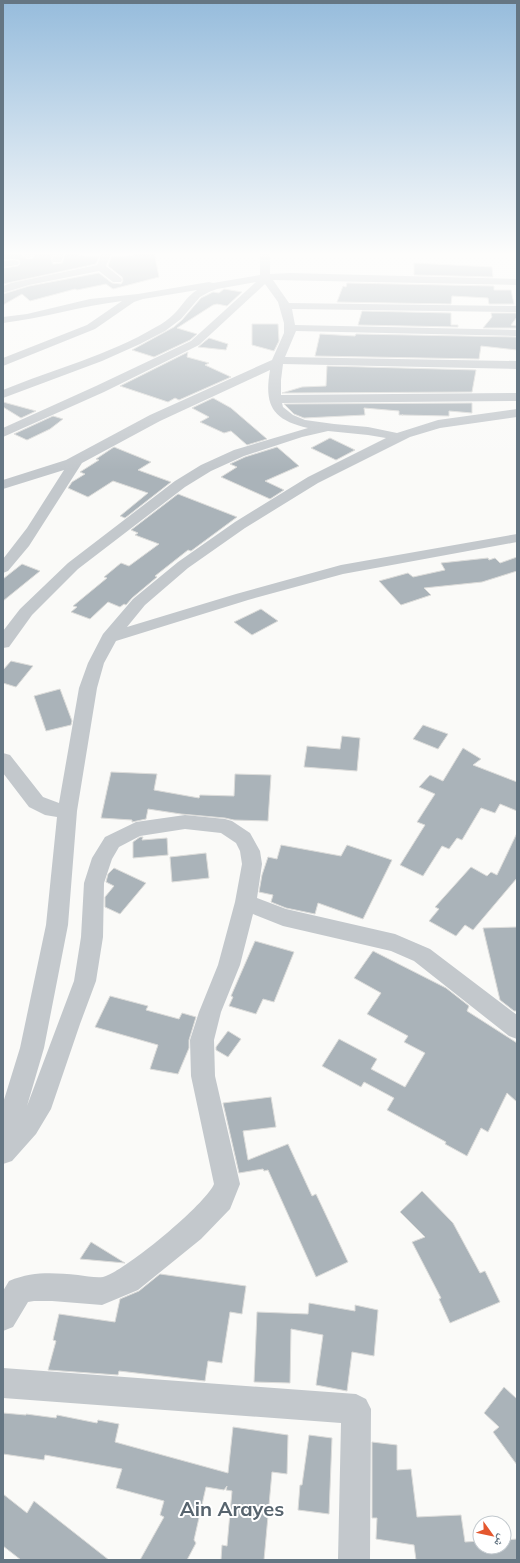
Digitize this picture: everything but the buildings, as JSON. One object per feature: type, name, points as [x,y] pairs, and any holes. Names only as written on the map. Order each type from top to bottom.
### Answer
[{"type":"street","points":[[3,362],[94,325]]},
{"type":"street","points":[[3,394],[136,342],[166,325]]},
{"type":"street","points":[[3,433],[100,389],[195,343],[216,325]]},
{"type":"street","points":[[290,325],[290,333],[278,361],[275,399],[277,408],[285,416],[302,423],[326,428],[374,432],[396,437]]},
{"type":"street","points":[[290,328],[517,333]]},
{"type":"street","points":[[3,485],[52,471],[76,461],[155,418],[278,361],[517,365]]},
{"type":"street","points":[[275,399],[311,397],[517,397]]},
{"type":"street","points":[[478,398],[483,417]]},
{"type":"street","points":[[3,1144],[32,1048],[57,925],[68,811],[88,688],[96,663],[109,638],[140,602],[183,565],[240,525],[313,480],[396,437],[438,424],[517,413]]},
{"type":"street","points":[[3,643],[26,612],[73,566],[180,484],[206,468],[239,453],[292,436],[326,428]]},
{"type":"street","points":[[3,568],[22,546],[76,461]]},
{"type":"street","points":[[109,638],[242,597],[341,570],[517,538]]},
{"type":"street","points":[[3,760],[36,802],[52,810],[68,811]]},
{"type":"street","points":[[3,1152],[39,1109],[68,1024],[85,981],[92,937],[94,884],[102,858],[112,842],[136,829],[185,822],[225,826],[243,838],[250,851],[252,864],[246,902],[229,965],[210,1012],[202,1040],[203,1076],[227,1184],[221,1200],[192,1230],[128,1280],[102,1291],[52,1287],[34,1287],[19,1291],[3,1318]]},
{"type":"street","points":[[246,902],[284,917],[395,943],[422,955],[517,1029]]},
{"type":"street","points":[[3,1383],[356,1409],[354,1560]]},
{"type":"district","name":"Ain Arayes","points":[[232,1508]]}]
